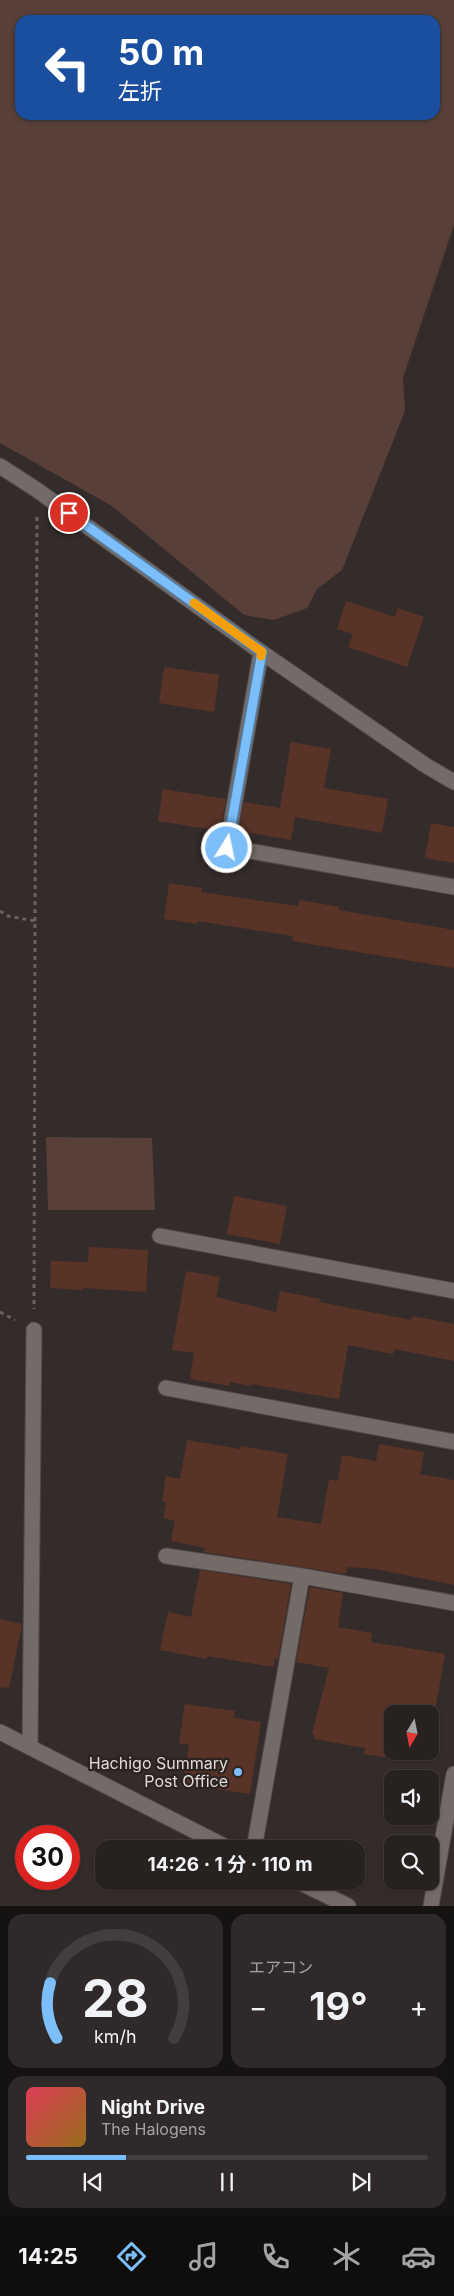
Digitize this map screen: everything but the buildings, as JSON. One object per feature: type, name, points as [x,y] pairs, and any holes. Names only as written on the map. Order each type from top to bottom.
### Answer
[{"type":"street","points":[[0,466],[37,490],[262,652],[425,765],[454,782]]},
{"type":"street","points":[[262,652],[227,848],[454,887]]},
{"type":"street","points":[[160,1236],[454,1291]]},
{"type":"street","points":[[30,1747],[34,1330]]},
{"type":"street","points":[[166,1388],[454,1442]]},
{"type":"street","points":[[166,1556],[302,1576],[454,1603]]},
{"type":"street","points":[[256,1840],[302,1576]]},
{"type":"street","points":[[0,1732],[212,1840]]},
{"type":"street","points":[[431,1906],[454,1774]]},
{"type":"street","points":[[315,1890],[348,1906]]},
{"type":"path","points":[[34,1330],[37,490]]},
{"type":"path","points":[[0,911],[8,916],[35,921]]},
{"type":"shaded area","points":[[0,0],[454,0],[454,225],[403,378],[405,411],[342,570],[317,589],[307,608],[274,620],[244,615],[112,506],[0,443]]},
{"type":"shaded area","points":[[46,1137],[152,1138],[155,1210],[48,1210]]},
{"type":"slow traffic","points":[[194,603],[262,652],[261,656]]},
{"type":"place","name":"Hachigo Summary Post Office","points":[[238,1772]]},
{"type":"route","points":[[69,513],[262,652],[227,848]]}]
